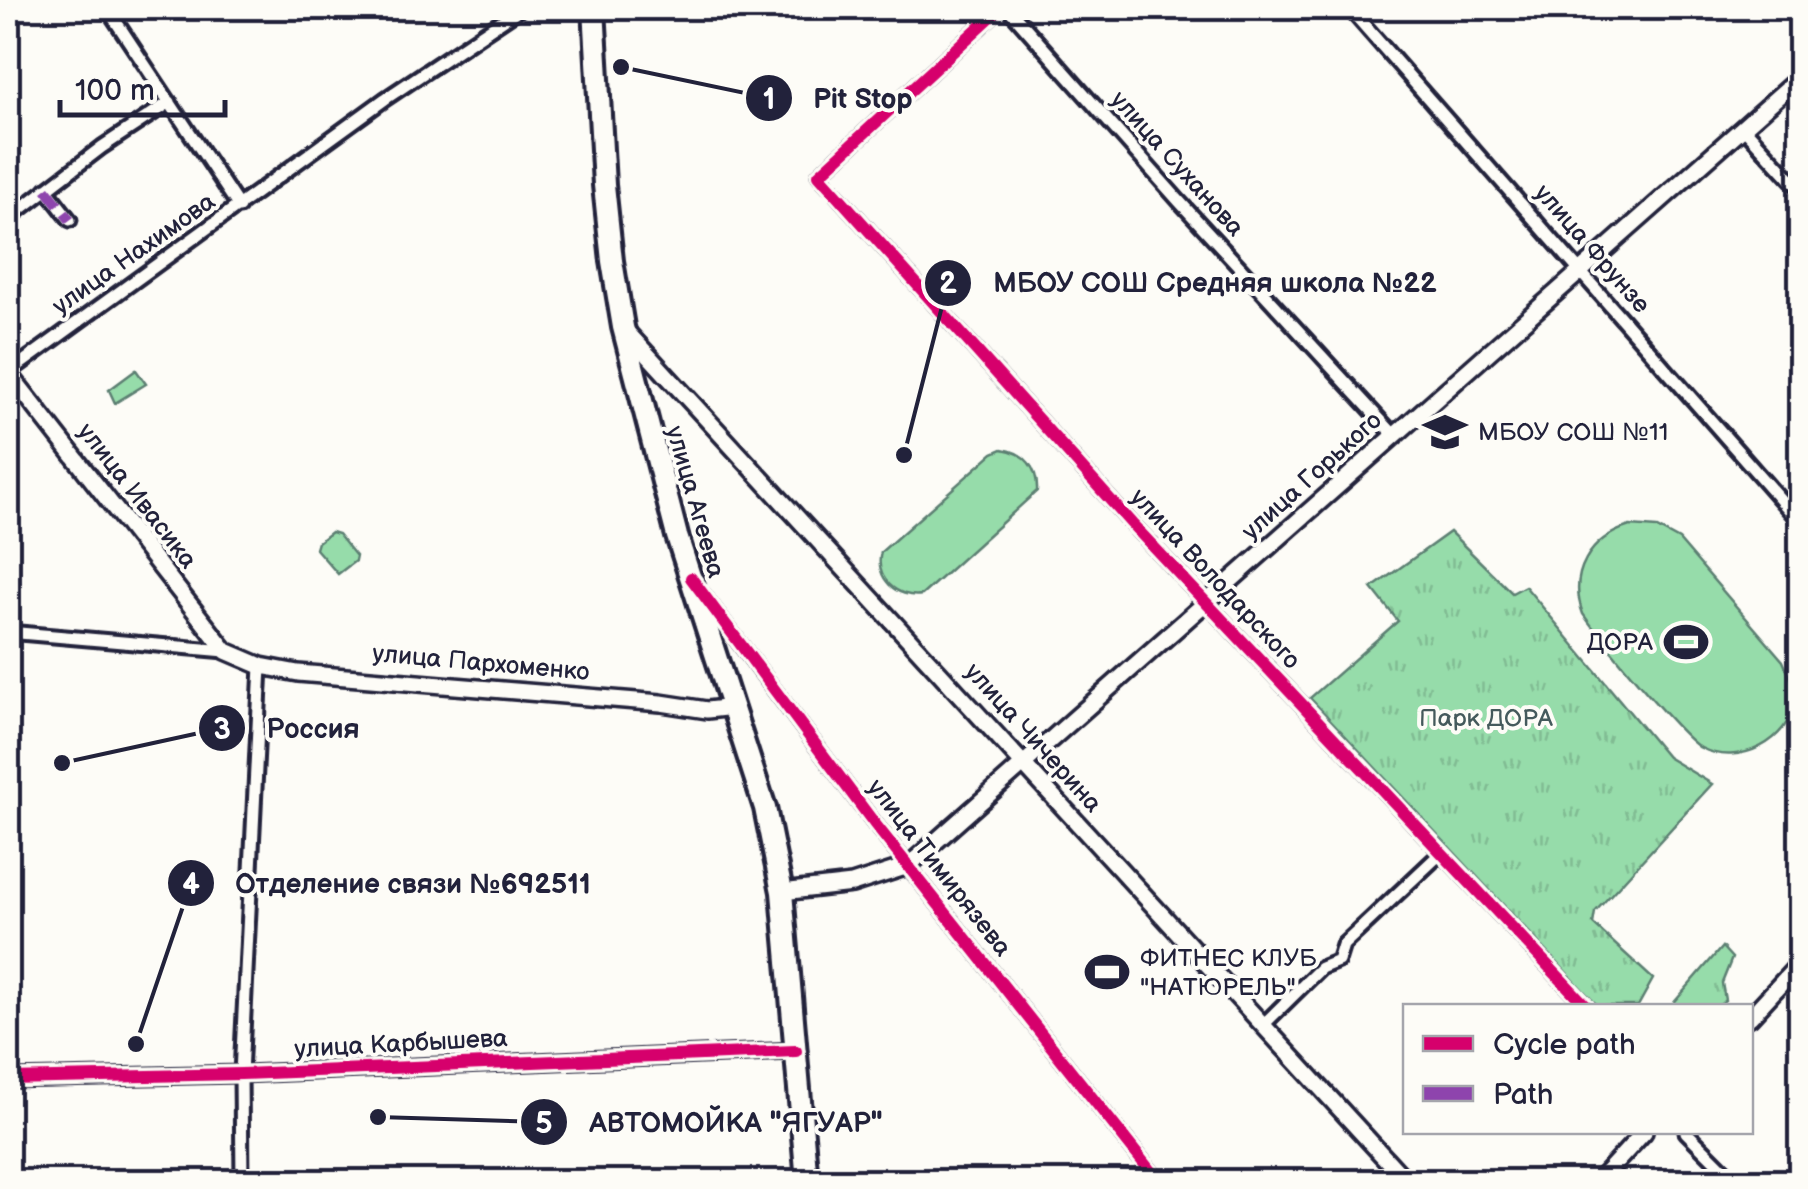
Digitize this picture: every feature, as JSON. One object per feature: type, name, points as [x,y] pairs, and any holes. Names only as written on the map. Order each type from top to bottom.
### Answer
[{"type":"highway","name":"улица Агеева","points":[[594,8],[604,185],[623,328],[690,578],[765,808],[782,892],[806,1182]]},
{"type":"main road","name":"улица Горького","points":[[782,892],[852,884],[908,866],[1800,76]]},
{"type":"main road","name":"улица Чичерина","points":[[623,328],[1407,1182]]},
{"type":"main road","name":"улица Ивасика","points":[[8,372],[226,650]]},
{"type":"main road","name":"улица Пархоменко","points":[[226,650],[261,666],[298,673],[707,710],[734,707]]},
{"type":"main road","points":[[1753,1014],[1800,963]]},
{"type":"main road","points":[[1598,1182],[1642,1134]]},
{"type":"street","name":"улица Нахимова","points":[[106,8],[239,207]]},
{"type":"street","name":"улица Нахимова","points":[[8,372],[385,99],[521,8]]},
{"type":"street","name":"улица Володарского","points":[[1000,8],[819,175],[1132,524],[1584,1004]]},
{"type":"street","name":"улица Суханова","points":[[1008,8],[1178,201],[1395,436]]},
{"type":"street","name":"улица Фрунзе","points":[[1349,8],[1800,522]]},
{"type":"street","points":[[8,219],[170,102]]},
{"type":"street","points":[[1744,128],[1800,189]]},
{"type":"street","points":[[46,189],[70,220]]},
{"type":"street","name":"улица Тимирязева","points":[[690,578],[908,866],[1159,1182]]},
{"type":"street","points":[[8,632],[226,650]]},
{"type":"street","points":[[242,1182],[241,1074],[261,666]]},
{"type":"street","points":[[1262,1025],[1321,968],[1338,961],[1342,946],[1442,852]]},
{"type":"street","name":"улица Карбышева","points":[[8,1079],[796,1052]]},
{"type":"street","points":[[1688,1134],[1736,1182]]},
{"type":"green space","points":[[136,370],[146,384],[115,403],[109,390]]},
{"type":"green space","points":[[1002,449],[1028,462],[1037,491],[922,595],[896,590],[884,578],[881,552]]},
{"type":"green space","name":"ДОРА","points":[[1630,526],[1657,528],[1679,540],[1783,661],[1794,688],[1791,714],[1784,727],[1760,747],[1731,754],[1701,748],[1622,664],[1583,614],[1578,585],[1586,559],[1604,539]]},
{"type":"green space","points":[[331,532],[338,534],[356,556],[338,574],[316,549],[318,542]]},
{"type":"green space","name":"Парк ДОРА","points":[[1450,532],[1512,593],[1525,586],[1667,757],[1712,784],[1595,912],[1593,924],[1653,979],[1639,1004],[1596,1004],[1310,698],[1398,621],[1372,588]]},
{"type":"green space","points":[[1722,947],[1732,958],[1722,983],[1725,1000],[1721,1004],[1673,1004]]},
{"type":"marked path","points":[[46,189],[70,220]]},
{"type":"cycle path","points":[[1000,8],[819,175],[1132,524],[1584,1004]]},
{"type":"cycle path","points":[[691,578],[874,823],[1159,1182]]},
{"type":"cycle path","points":[[8,1079],[241,1074],[796,1051]]},
{"type":"place","name":"Pit Stop","points":[[621,67]]},
{"type":"place","name":"МБОУ СОШ №11","points":[[1445,432]]},
{"type":"place","name":"МБОУ СОШ Средняя школа №22","points":[[904,455]]},
{"type":"place","name":"ДОРА","points":[[1686,642]]},
{"type":"place","name":"Россия","points":[[62,763]]},
{"type":"place","name":"ФИТНЕС КЛУБ \"НАТЮРЕЛЬ\"","points":[[1107,972]]},
{"type":"place","name":"Отделение связи №692511","points":[[136,1044]]},
{"type":"place","name":"АВТОМОЙКА \"ЯГУАР\"","points":[[378,1117]]}]
